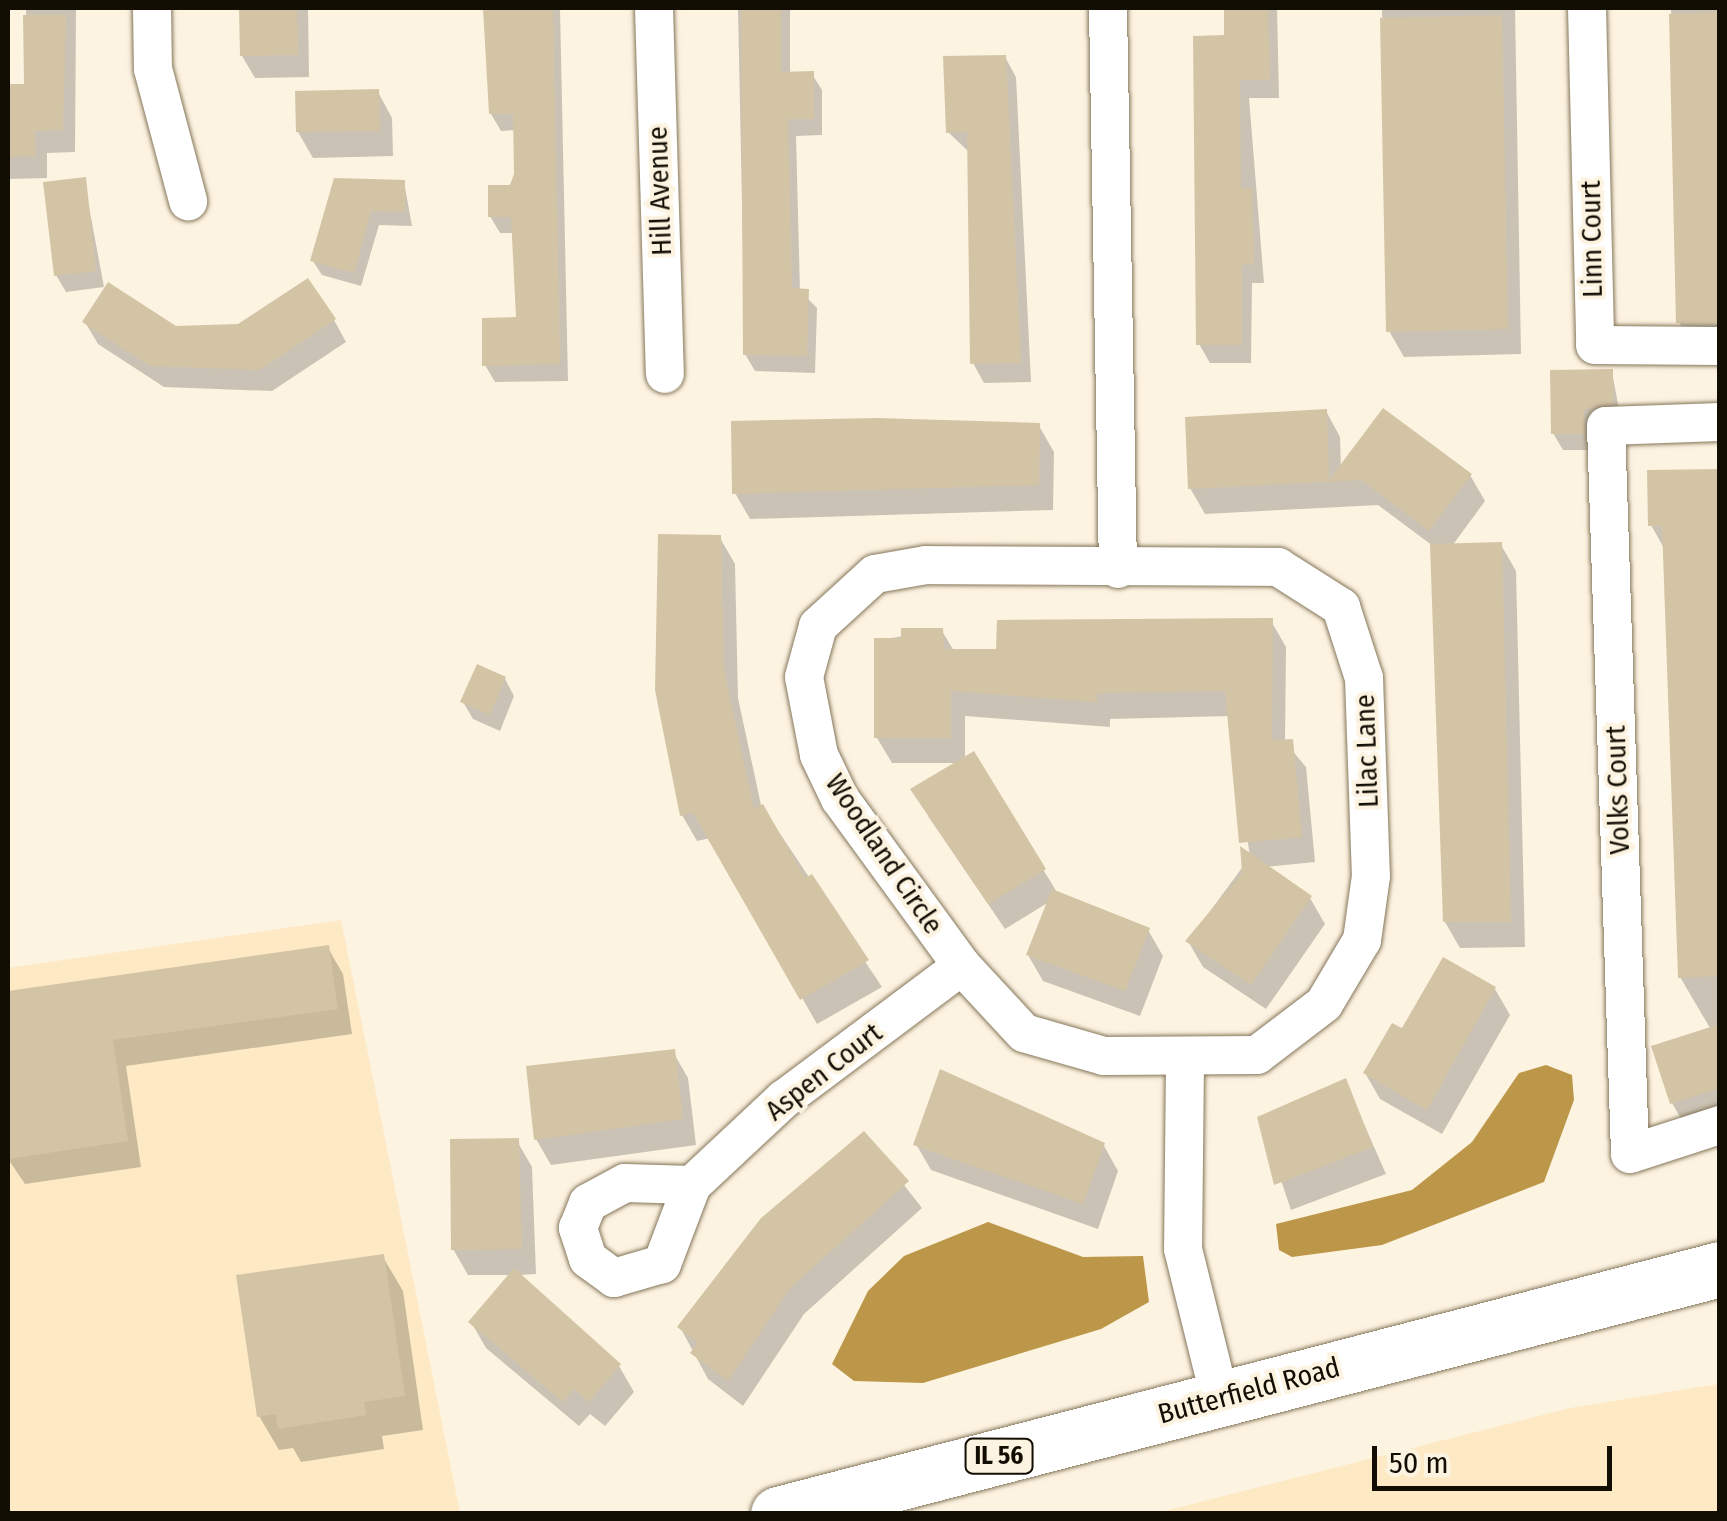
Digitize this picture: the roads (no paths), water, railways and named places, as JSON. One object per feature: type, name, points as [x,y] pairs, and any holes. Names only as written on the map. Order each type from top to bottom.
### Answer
[{"type":"main road","name":"Butterfield Road","points":[[778,1514],[1720,1268]]},
{"type":"street","points":[[152,8],[153,69],[188,201]]},
{"type":"street","name":"Hill Avenue","points":[[654,8],[664,374]]},
{"type":"street","points":[[1108,8],[1118,569]]},
{"type":"street","name":"Linn Court","points":[[1587,8],[1594,344],[1720,346]]},
{"type":"street","name":"Volks Court","points":[[1720,422],[1606,426],[1630,1154],[1720,1125]]},
{"type":"street","name":"Woodland Circle","points":[[1118,569],[926,565],[875,574],[818,626],[804,677],[819,755],[840,799],[962,966],[1024,1033],[1104,1056],[1185,1062]]},
{"type":"street","name":"Lilac Lane","points":[[1118,569],[1278,567],[1341,607],[1364,678],[1371,876],[1362,940],[1324,1004],[1257,1055],[1185,1062]]},
{"type":"street","name":"Aspen Court","points":[[692,1186],[784,1099],[962,966]]},
{"type":"street","points":[[1185,1062],[1183,1248],[1220,1398]]}]
